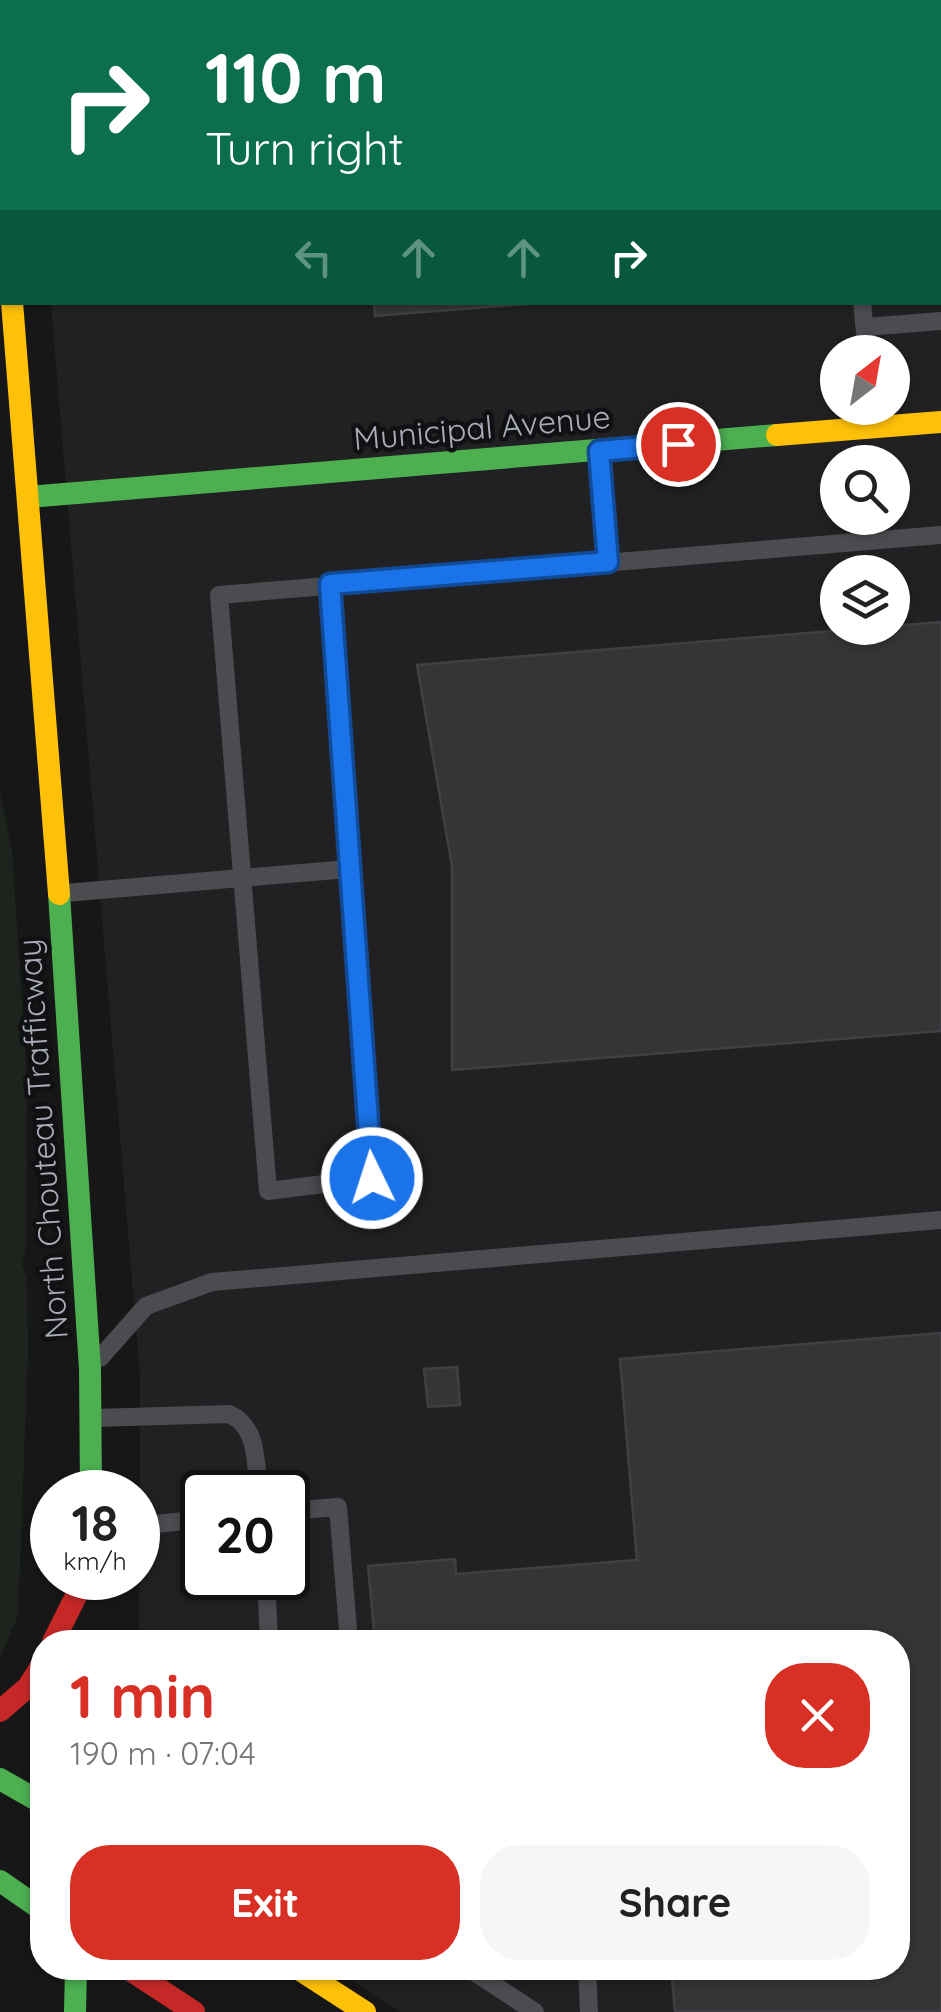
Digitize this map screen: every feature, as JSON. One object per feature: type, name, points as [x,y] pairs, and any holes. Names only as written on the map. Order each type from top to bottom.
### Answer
[{"type":"main road","name":"North Chouteau Trafficway","points":[[12,305],[59,893],[90,1370],[91,1470]]},
{"type":"main road","name":"Municipal Avenue","points":[[910,420],[941,422]]},
{"type":"main road","name":"Municipal Avenue","points":[[28,497],[599,451],[820,424]]},
{"type":"main road","points":[[60,1630],[76,1600]]},
{"type":"main road","points":[[88,1600],[89,1626]]},
{"type":"main road","points":[[0,1711],[30,1684]]},
{"type":"main road","points":[[0,1779],[30,1809]]},
{"type":"main road","points":[[0,1881],[30,1902]]},
{"type":"main road","points":[[75,2012],[76,1980]]},
{"type":"main road","points":[[145,1980],[194,2012]]},
{"type":"main road","points":[[315,1980],[364,2012]]},
{"type":"lane","points":[[862,305],[866,335]]},
{"type":"lane","points":[[865,327],[941,321]]},
{"type":"lane","points":[[599,451],[608,562]]},
{"type":"lane","points":[[330,584],[372,1178],[268,1192],[219,595],[330,584],[941,536]]},
{"type":"lane","points":[[59,893],[348,869]]},
{"type":"lane","points":[[90,1370],[146,1306],[212,1282],[941,1220]]},
{"type":"lane","points":[[90,1418],[229,1414],[243,1420],[250,1430],[256,1470]]},
{"type":"lane","points":[[310,1509],[338,1507],[348,1630]]},
{"type":"lane","points":[[267,1600],[269,1630]]},
{"type":"lane","points":[[498,1980],[535,2012]]},
{"type":"lane","points":[[587,1980],[590,2012]]},
{"type":"shaded area","points":[[51,305],[941,305],[941,2012],[401,2012],[352,1980],[910,1980],[910,1630],[139,1630],[139,1600],[160,1600],[160,1470],[140,1470],[140,1378]]},
{"type":"shaded area","points":[[0,791],[12,851],[27,1081],[27,1241],[22,1264],[27,1279],[28,1353],[18,1615],[0,1658]]},
{"type":"building","points":[[374,305],[513,305],[375,316]]},
{"type":"building","points":[[941,622],[941,1031],[452,1070],[452,866],[417,665],[820,632],[820,645],[910,645],[910,625]]},
{"type":"building","points":[[941,1333],[941,2012],[675,2012],[672,1980],[910,1980],[910,1630],[374,1630],[368,1566],[455,1559],[456,1574],[637,1560],[620,1359]]},
{"type":"building","points":[[457,1367],[460,1405],[428,1407],[424,1369]]},
{"type":"traffic: fast","points":[[28,497],[777,435]]},
{"type":"traffic: fast","points":[[59,894],[90,1369],[91,1470]]},
{"type":"traffic: fast","points":[[0,1779],[30,1796]]},
{"type":"traffic: fast","points":[[0,1881],[30,1902]]},
{"type":"traffic: fast","points":[[75,2012],[76,1980]]},
{"type":"traffic: slow","points":[[12,305],[59,894]]},
{"type":"traffic: slow","points":[[777,435],[941,422]]},
{"type":"traffic: slow","points":[[316,1980],[365,2012]]},
{"type":"traffic: jam","points":[[59,1630],[74,1600]]},
{"type":"traffic: jam","points":[[0,1711],[30,1684]]},
{"type":"traffic: jam","points":[[145,1980],[194,2012]]},
{"type":"route","points":[[372,1178],[330,584],[608,562],[599,451],[678,444]]}]
